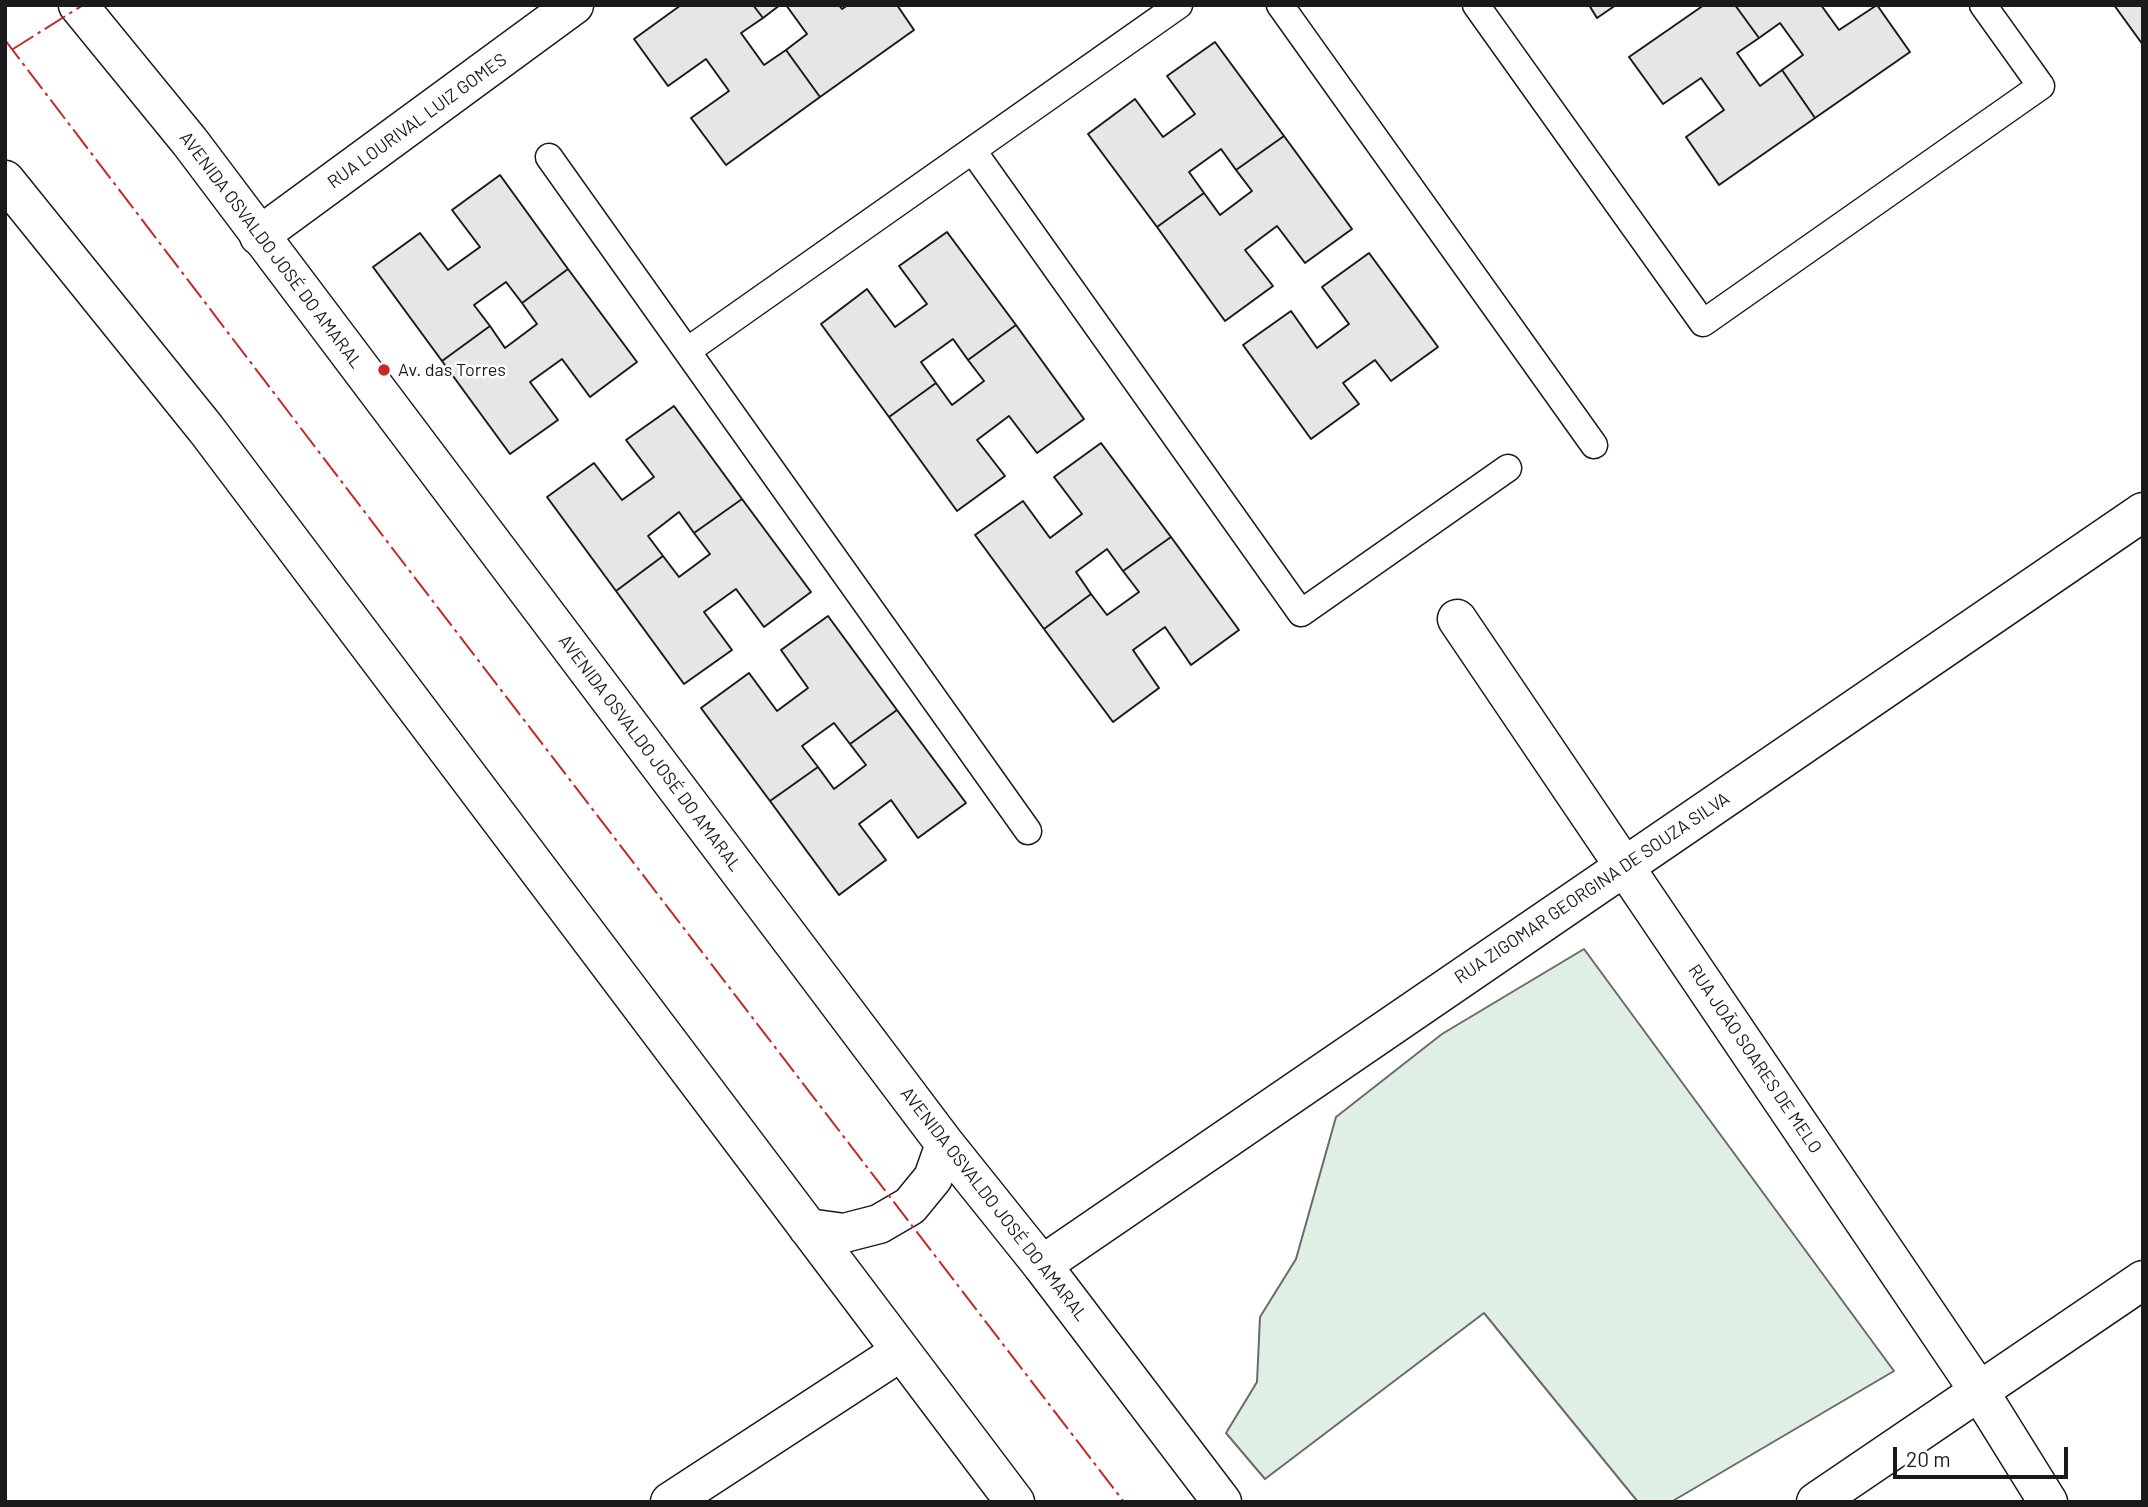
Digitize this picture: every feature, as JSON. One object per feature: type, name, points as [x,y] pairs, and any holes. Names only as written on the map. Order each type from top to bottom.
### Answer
[{"type":"main road","name":"AVENIDA OSVALDO JOSÉ DO AMARAL","points":[[78,5],[190,142],[945,1144],[1042,1265],[1222,1502]]},
{"type":"main road","name":"RUA LOURIVAL LUIZ GOMES","points":[[259,236],[574,5]]},
{"type":"main road","points":[[10,197],[206,429],[1015,1502]]},
{"type":"main road","name":"RUA ZIGOMAR GEORGINA DE SOUZA SILVA","points":[[1042,1265],[2143,512]]},
{"type":"main road","name":"RUA JOÃO SOARES DE MELO","points":[[1457,619],[1979,1391],[2048,1502]]},
{"type":"main road","points":[[808,1228],[844,1233],[879,1224],[910,1206],[933,1178],[945,1144]]},
{"type":"main road","points":[[1816,1502],[2143,1280]]},
{"type":"main road","points":[[670,1502],[900,1352]]},
{"type":"lane","points":[[687,351],[1179,5]]},
{"type":"lane","points":[[1280,5],[1594,446]]},
{"type":"lane","points":[[1476,5],[1703,323],[2041,86],[1983,5]]},
{"type":"lane","points":[[973,151],[1301,613],[1508,468]]},
{"type":"lane","points":[[549,158],[1028,831]]},
{"type":"green space","points":[[1584,949],[1894,1371],[1671,1502],[1638,1502],[1484,1313],[1265,1479],[1226,1433],[1257,1382],[1260,1317],[1296,1259],[1336,1117],[1442,1034]]},
{"type":"building","points":[[681,5],[753,5],[763,18],[741,33],[764,65],[786,50],[820,97],[726,165],[691,118],[729,91],[706,59],[668,86],[634,39]]},
{"type":"building","points":[[753,5],[780,5],[763,18]]},
{"type":"building","points":[[786,5],[839,5],[842,9],[848,5],[897,5],[914,30],[820,97],[786,50],[807,34]]},
{"type":"building","points":[[1589,5],[1616,5],[1597,18]]},
{"type":"building","points":[[1704,5],[1735,5],[1759,38],[1737,53],[1760,86],[1782,70],[1815,118],[1719,185],[1686,137],[1724,110],[1701,78],[1663,104],[1629,57]]},
{"type":"building","points":[[1735,5],[1821,5],[1839,30],[1877,5],[1910,52],[1815,118],[1782,70],[1803,55],[1780,23],[1759,38]]},
{"type":"building","points":[[2114,5],[2143,5],[2143,45]]},
{"type":"building","points":[[1215,42],[1284,136],[1236,170],[1221,149],[1189,172],[1204,193],[1157,227],[1088,134],[1135,99],[1163,137],[1195,114],[1167,76]]},
{"type":"building","points":[[1284,136],[1352,229],[1305,263],[1277,226],[1245,250],[1273,286],[1225,321],[1157,227],[1204,193],[1220,215],[1252,191],[1236,170]]},
{"type":"building","points":[[500,175],[568,269],[522,303],[506,282],[474,305],[490,326],[442,361],[373,267],[420,233],[448,270],[480,247],[452,210]]},
{"type":"building","points":[[947,232],[1016,325],[968,360],[953,339],[921,362],[936,383],[889,417],[821,324],[867,289],[895,327],[927,304],[899,266]]},
{"type":"building","points":[[1369,253],[1438,347],[1391,381],[1375,360],[1343,383],[1359,404],[1311,439],[1243,345],[1291,311],[1317,348],[1349,324],[1322,287]]},
{"type":"building","points":[[568,269],[637,362],[590,397],[562,359],[530,382],[558,420],[510,454],[442,361],[490,326],[505,348],[537,324],[522,303]]},
{"type":"building","points":[[1016,325],[1084,419],[1037,453],[1009,416],[977,440],[1005,476],[957,511],[889,417],[936,383],[952,405],[984,381],[968,360]]},
{"type":"building","points":[[674,406],[742,499],[694,533],[679,512],[648,536],[663,556],[616,591],[547,497],[594,463],[622,500],[654,477],[626,440]]},
{"type":"building","points":[[1101,443],[1171,537],[1123,571],[1107,549],[1076,572],[1091,594],[1044,629],[975,535],[1023,501],[1050,538],[1082,514],[1054,477]]},
{"type":"building","points":[[742,499],[811,592],[764,627],[736,589],[704,612],[732,650],[684,684],[616,591],[663,556],[679,577],[710,554],[694,533]]},
{"type":"building","points":[[1171,537],[1239,630],[1191,665],[1165,627],[1133,650],[1159,688],[1113,722],[1044,629],[1091,594],[1107,615],[1139,592],[1123,571]]},
{"type":"building","points":[[828,616],[897,710],[850,744],[834,723],[802,746],[818,767],[770,801],[701,708],[749,673],[777,711],[808,688],[781,650]]},
{"type":"building","points":[[897,710],[966,803],[918,838],[891,800],[859,824],[886,860],[839,895],[770,801],[818,767],[834,789],[866,765],[850,744]]},
{"type":"power","points":[[13,49],[83,5]]},
{"type":"power","points":[[5,40],[1124,1502]]},
{"type":"place","name":"Av. das Torres","points":[[384,370]]}]
